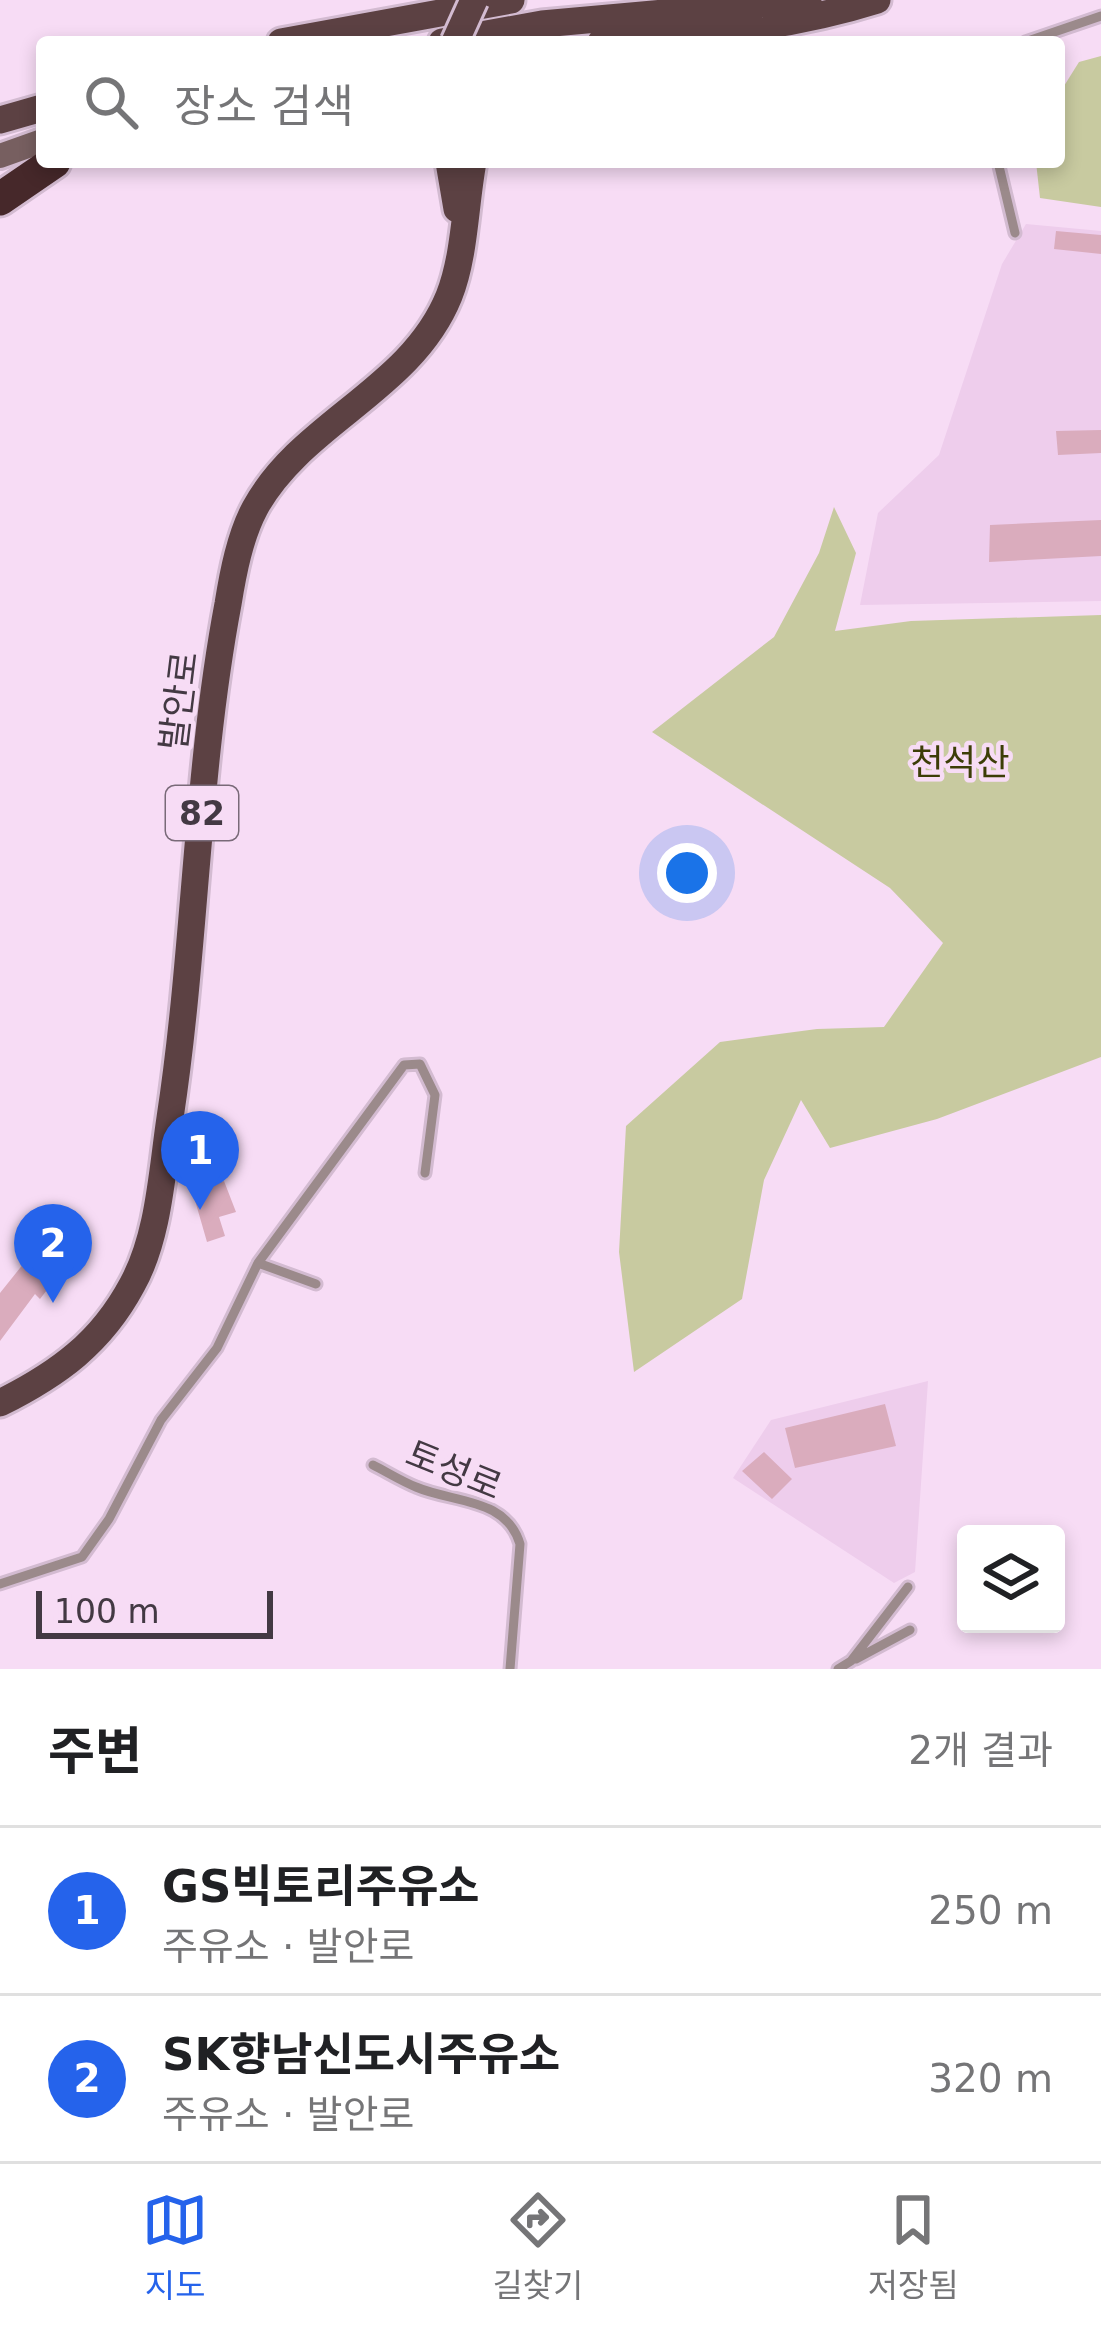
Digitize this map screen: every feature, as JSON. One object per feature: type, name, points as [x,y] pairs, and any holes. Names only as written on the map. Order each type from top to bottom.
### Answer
[{"type":"highway","points":[[0,199],[45,168]]},
{"type":"main road","points":[[458,36],[474,0]]},
{"type":"main road","points":[[314,36],[511,0]]},
{"type":"main road","points":[[477,36],[542,25],[808,0]]},
{"type":"main road","points":[[696,36],[818,20],[877,0]]},
{"type":"main road","points":[[0,120],[36,109]]},
{"type":"main road","points":[[0,156],[36,143]]},
{"type":"main road","name":"82","points":[[450,168],[460,237]]},
{"type":"main road","name":"82","points":[[460,237],[472,168]]},
{"type":"main road","name":"발안로","points":[[0,1403],[61,1372],[101,1333],[134,1282],[157,1205],[190,977],[225,625],[254,510],[293,459],[386,382],[414,351],[450,295],[460,237]]},
{"type":"lane","points":[[1043,36],[1101,16]]},
{"type":"lane","points":[[999,168],[1015,232]]},
{"type":"lane","points":[[0,1584],[82,1557],[109,1519],[160,1420],[217,1348],[258,1263],[404,1065],[420,1064],[435,1095],[424,1173]]},
{"type":"lane","points":[[258,1263],[316,1284]]},
{"type":"lane","name":"토성로","points":[[373,1465],[419,1489],[484,1504],[516,1529],[520,1544],[510,1669]]},
{"type":"lane","points":[[851,1661],[908,1587]]},
{"type":"lane","points":[[838,1669],[910,1630]]},
{"type":"shaded area","points":[[1026,224],[1101,231],[1101,601],[860,605],[878,513],[939,455],[1002,264]]},
{"type":"shaded area","points":[[928,1381],[915,1572],[894,1583],[733,1478],[771,1420]]},
{"type":"green space","points":[[1101,56],[1101,207],[1040,198],[1037,168],[1065,168],[1065,84],[1079,62]]},
{"type":"green space","name":"천석산","points":[[834,507],[856,553],[835,631],[911,621],[1101,615],[1101,1057],[937,1119],[830,1148],[801,1100],[764,1180],[742,1299],[634,1372],[619,1252],[626,1126],[720,1042],[817,1029],[884,1027],[943,943],[890,888],[652,732],[774,637],[819,553]]},
{"type":"building","points":[[1056,231],[1101,235],[1101,254],[1054,249]]},
{"type":"building","points":[[1101,430],[1101,453],[1058,455],[1056,431]]},
{"type":"building","points":[[1101,520],[1101,556],[989,562],[990,525]]},
{"type":"building","points":[[202,1138],[237,1149],[232,1165],[197,1153]]},
{"type":"building","points":[[224,1181],[236,1212],[219,1217],[225,1236],[207,1242],[192,1190]]},
{"type":"building","points":[[32,1253],[60,1273],[40,1299],[35,1294],[0,1341],[0,1293]]},
{"type":"building","points":[[885,1404],[896,1446],[795,1468],[785,1428]]},
{"type":"building","points":[[764,1452],[792,1479],[772,1499],[742,1471]]},
{"type":"place","name":"GS빅토리주유소","points":[[200,1210]]},
{"type":"place","name":"SK향남신도시주유소","points":[[53,1303]]}]
